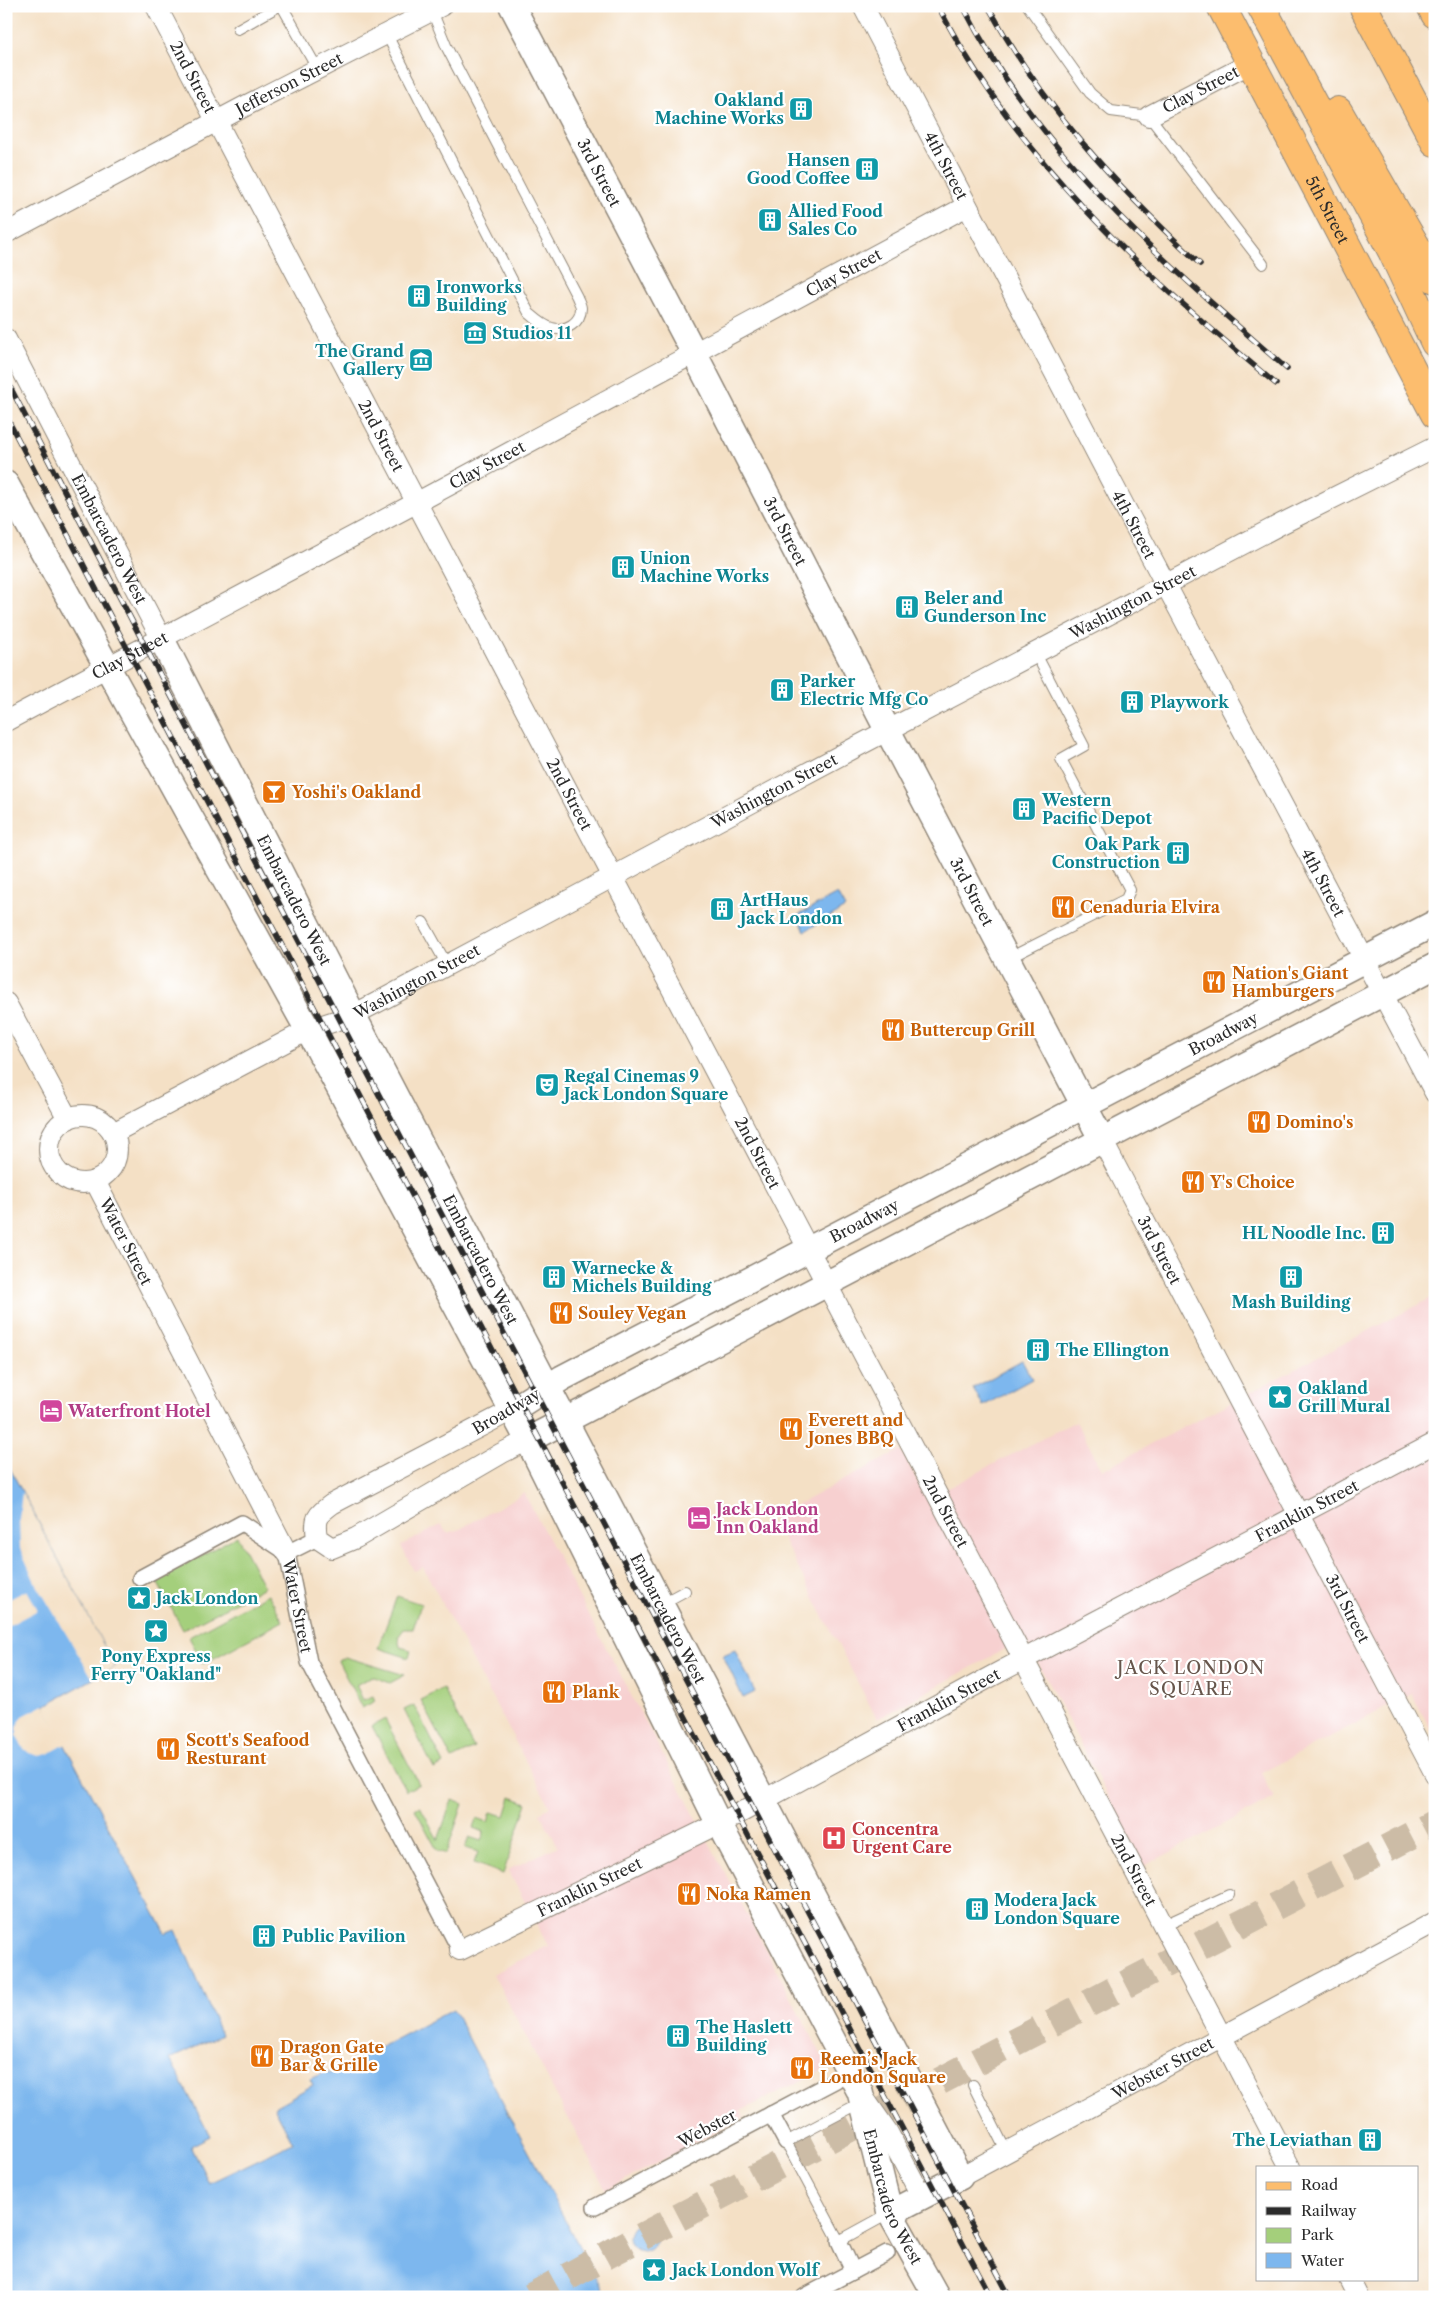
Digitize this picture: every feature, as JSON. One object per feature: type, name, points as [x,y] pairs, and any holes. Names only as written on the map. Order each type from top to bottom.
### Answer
[{"type":"main road","name":"5th Street","points":[[1221,6],[1435,414]]},
{"type":"main road","points":[[1261,6],[1392,251],[1435,343]]},
{"type":"main road","points":[[1277,6],[1435,278]]},
{"type":"main road","points":[[1363,6],[1435,142]]},
{"type":"main road","points":[[1431,6],[1435,14]]},
{"type":"street","name":"2nd Street","points":[[156,6],[827,1284],[1022,1660],[1289,2166]]},
{"type":"street","name":"3rd Street","points":[[512,6],[694,353],[1007,959],[1435,1774]]},
{"type":"street","name":"4th Street","points":[[863,6],[1435,1093]]},
{"type":"street","name":"Jefferson Street","points":[[6,233],[216,122],[437,9]]},
{"type":"street","name":"Clay Street","points":[[1149,116],[1251,62]]},
{"type":"street","name":"Clay Street","points":[[6,721],[106,666],[417,503],[967,206]]},
{"type":"street","name":"Embarcadero West","points":[[6,339],[353,1015],[960,2177]]},
{"type":"street","name":"Washington Street","points":[[113,1133],[308,1030],[353,1015],[1166,584],[1435,447]]},
{"type":"street","name":"Embarcadero West","points":[[6,484],[308,1030],[512,1410],[719,1824],[862,2097],[888,2131],[922,2197]]},
{"type":"street","name":"Broadway","points":[[317,1538],[314,1523],[320,1513],[332,1504],[512,1410],[548,1387],[808,1250],[1435,923]]},
{"type":"street","points":[[140,1578],[242,1522],[287,1553],[317,1538],[332,1548],[356,1538],[502,1453],[1435,966]]},
{"type":"street","points":[[6,1003],[68,1119]]},
{"type":"street","points":[[88,1116],[98,1119],[107,1125],[113,1133],[116,1142],[115,1161],[104,1176],[95,1181],[74,1182],[56,1170],[51,1161],[49,1151],[54,1132],[60,1124],[68,1119],[88,1116]]},
{"type":"street","name":"Water Street","points":[[95,1181],[287,1553],[309,1662],[460,1950]]},
{"type":"street","name":"Franklin Street","points":[[460,1950],[719,1824],[1022,1660],[1435,1443]]},
{"type":"street","name":"Webster Street","points":[[890,2213],[1435,1922]]},
{"type":"street","name":"Webster","points":[[595,2207],[836,2080]]},
{"type":"street","name":"Embarcadero West","points":[[862,2097],[890,2213],[937,2297]]},
{"type":"street","points":[[771,2114],[786,2142]]},
{"type":"street","points":[[839,2241],[853,2271]]},
{"type":"street","points":[[804,2297],[887,2253]]},
{"type":"street","points":[[1350,2280],[1358,2297]]},
{"type":"lane","points":[[238,30],[280,6],[318,70]]},
{"type":"lane","points":[[1028,6],[1090,93],[1111,111],[1149,116],[1263,264]]},
{"type":"lane","points":[[387,34],[529,313],[538,322],[554,329],[571,327],[578,320],[581,309],[577,297],[447,48],[437,9]]},
{"type":"lane","points":[[1007,959],[1126,899],[1130,890],[1061,758],[1084,746],[1036,654]]},
{"type":"lane","points":[[423,922],[447,965]]},
{"type":"lane","points":[[661,1604],[686,1591]]},
{"type":"lane","points":[[1162,1926],[1229,1895]]},
{"type":"lane","points":[[973,2085],[1006,2151]]},
{"type":"lane","points":[[862,2097],[786,2142],[839,2241],[890,2213]]},
{"type":"shaded area","points":[[1435,1296],[1435,1733],[1433,1734],[1412,1694],[1261,1773],[1274,1798],[1144,1866],[1025,1638],[877,1719],[772,1518],[901,1450],[927,1499],[1076,1421],[1102,1470]]},
{"type":"shaded area","points":[[524,1493],[828,2067],[741,2111],[744,2117],[606,2190],[493,1974],[548,1946],[508,1870],[558,1846],[540,1813],[550,1807],[423,1567],[414,1571],[401,1546],[441,1525],[447,1533],[460,1529]]},
{"type":"green space","points":[[237,1536],[264,1587],[183,1630],[156,1580]]},
{"type":"green space","points":[[268,1594],[283,1621],[203,1664],[189,1637]]},
{"type":"green space","points":[[397,1596],[421,1604],[413,1629],[404,1629],[398,1637],[400,1647],[411,1650],[409,1658],[378,1648]]},
{"type":"green space","points":[[345,1657],[405,1675],[390,1683],[372,1676],[356,1685],[363,1700],[373,1696],[375,1701],[362,1708],[338,1661]]},
{"type":"green space","points":[[443,1689],[474,1748],[452,1759],[421,1700]]},
{"type":"green space","points":[[414,1705],[444,1764],[434,1769],[404,1710]]},
{"type":"green space","points":[[385,1719],[419,1784],[406,1791],[372,1726]]},
{"type":"green space","points":[[511,1797],[527,1803],[503,1874],[474,1863],[478,1852],[465,1848],[469,1837],[481,1841],[484,1832],[473,1828],[477,1818],[488,1822],[491,1812],[505,1816]]},
{"type":"green space","points":[[452,1800],[463,1804],[446,1854],[437,1850],[415,1809],[420,1806],[438,1840]]},
{"type":"water","points":[[837,894],[845,908],[805,931],[797,916]]},
{"type":"water","points":[[1022,1361],[1032,1379],[983,1406],[973,1388]]},
{"type":"water","points":[[6,1461],[115,1667],[44,1706],[166,1934],[176,1930],[221,2035],[170,2059],[210,2136],[191,2146],[209,2183],[293,2143],[274,2107],[313,2085],[310,2079],[327,2071],[329,2074],[453,2009],[606,2297],[6,2297]]},
{"type":"water","points":[[735,1650],[755,1692],[743,1698],[723,1655]]},
{"type":"water","points":[[643,2223],[653,2227],[657,2237],[653,2247],[643,2251],[633,2247],[629,2237],[633,2227]]},
{"type":"pier","points":[[22,1492],[115,1667],[93,1679],[34,1580],[20,1548],[19,1519]]},
{"type":"pier","points":[[27,1590],[38,1610],[6,1627],[6,1601]]},
{"type":"pier","points":[[44,1705],[66,1744],[48,1754],[39,1756],[29,1753],[22,1747],[17,1736],[17,1726],[23,1716]]},
{"type":"tunnel","points":[[531,2297],[618,2249],[1435,1823]]},
{"type":"railway","points":[[938,6],[971,63],[1007,116],[1046,165],[1088,212],[1178,300],[1276,384]]},
{"type":"railway","points":[[963,6],[993,60],[1028,110],[1066,158],[1150,246],[1287,369]]},
{"type":"railway","points":[[988,6],[1032,78],[1083,144],[1139,205],[1200,264]]},
{"type":"railway","points":[[6,379],[356,1051],[1010,2297]]},
{"type":"railway","points":[[6,416],[521,1404],[991,2297]]},
{"type":"place","name":"Oakland Machine Works","points":[[801,109]]},
{"type":"place","name":"Hansen Good Coffee","points":[[867,169]]},
{"type":"place","name":"Allied Food Sales Co","points":[[770,220]]},
{"type":"place","name":"Ironworks Building","points":[[419,296]]},
{"type":"place","name":"Studios 11","points":[[475,333]]},
{"type":"place","name":"The Grand Gallery","points":[[421,360]]},
{"type":"place","name":"Union Machine Works","points":[[623,567]]},
{"type":"place","name":"Beler and Gunderson Inc","points":[[907,607]]},
{"type":"place","name":"Parker Electric Mfg Co","points":[[782,690]]},
{"type":"place","name":"Playwork","points":[[1132,702]]},
{"type":"place","name":"Yoshi's Oakland","points":[[274,792]]},
{"type":"place","name":"Western Pacific Depot","points":[[1024,809]]},
{"type":"place","name":"Oak Park Construction","points":[[1178,853]]},
{"type":"place","name":"Cenaduria Elvira","points":[[1063,907]]},
{"type":"place","name":"ArtHaus Jack London","points":[[722,909]]},
{"type":"place","name":"Nation's Giant Hamburgers","points":[[1214,982]]},
{"type":"place","name":"Buttercup Grill","points":[[893,1030]]},
{"type":"place","name":"Regal Cinemas 9 Jack London Square","points":[[547,1085]]},
{"type":"place","name":"Domino's","points":[[1259,1122]]},
{"type":"place","name":"Y's Choice","points":[[1193,1182]]},
{"type":"place","name":"HL Noodle Inc.","points":[[1383,1233]]},
{"type":"place","name":"Warnecke & Michels Building","points":[[554,1277]]},
{"type":"place","name":"Mash Building","points":[[1291,1277]]},
{"type":"place","name":"Souley Vegan","points":[[561,1313]]},
{"type":"place","name":"The Ellington","points":[[1038,1350]]},
{"type":"place","name":"Oakland Grill Mural","points":[[1280,1397]]},
{"type":"place","name":"Waterfront Hotel","points":[[51,1411]]},
{"type":"place","name":"Everett and Jones BBQ","points":[[791,1429]]},
{"type":"place","name":"Jack London Inn Oakland","points":[[699,1518]]},
{"type":"place","name":"Jack London","points":[[139,1598]]},
{"type":"place","name":"Pony Express Ferry \"Oakland\"","points":[[156,1631]]},
{"type":"place","name":"Plank","points":[[554,1692]]},
{"type":"place","name":"Scott's Seafood Resturant","points":[[168,1749]]},
{"type":"place","name":"Concentra Urgent Care","points":[[834,1838]]},
{"type":"place","name":"Noka Ramen","points":[[689,1894]]},
{"type":"place","name":"Modera Jack London Square","points":[[977,1909]]},
{"type":"place","name":"Public Pavilion","points":[[264,1936]]},
{"type":"place","name":"The Haslett Building","points":[[678,2036]]},
{"type":"place","name":"Dragon Gate Bar & Grille","points":[[262,2056]]},
{"type":"place","name":"Reem’s Jack London Square","points":[[802,2068]]},
{"type":"place","name":"The Leviathan","points":[[1370,2140]]},
{"type":"place","name":"Jack London Wolf","points":[[654,2270]]},
{"type":"district","name":"JACK LONDON SQUARE","points":[[1191,1678]]}]
